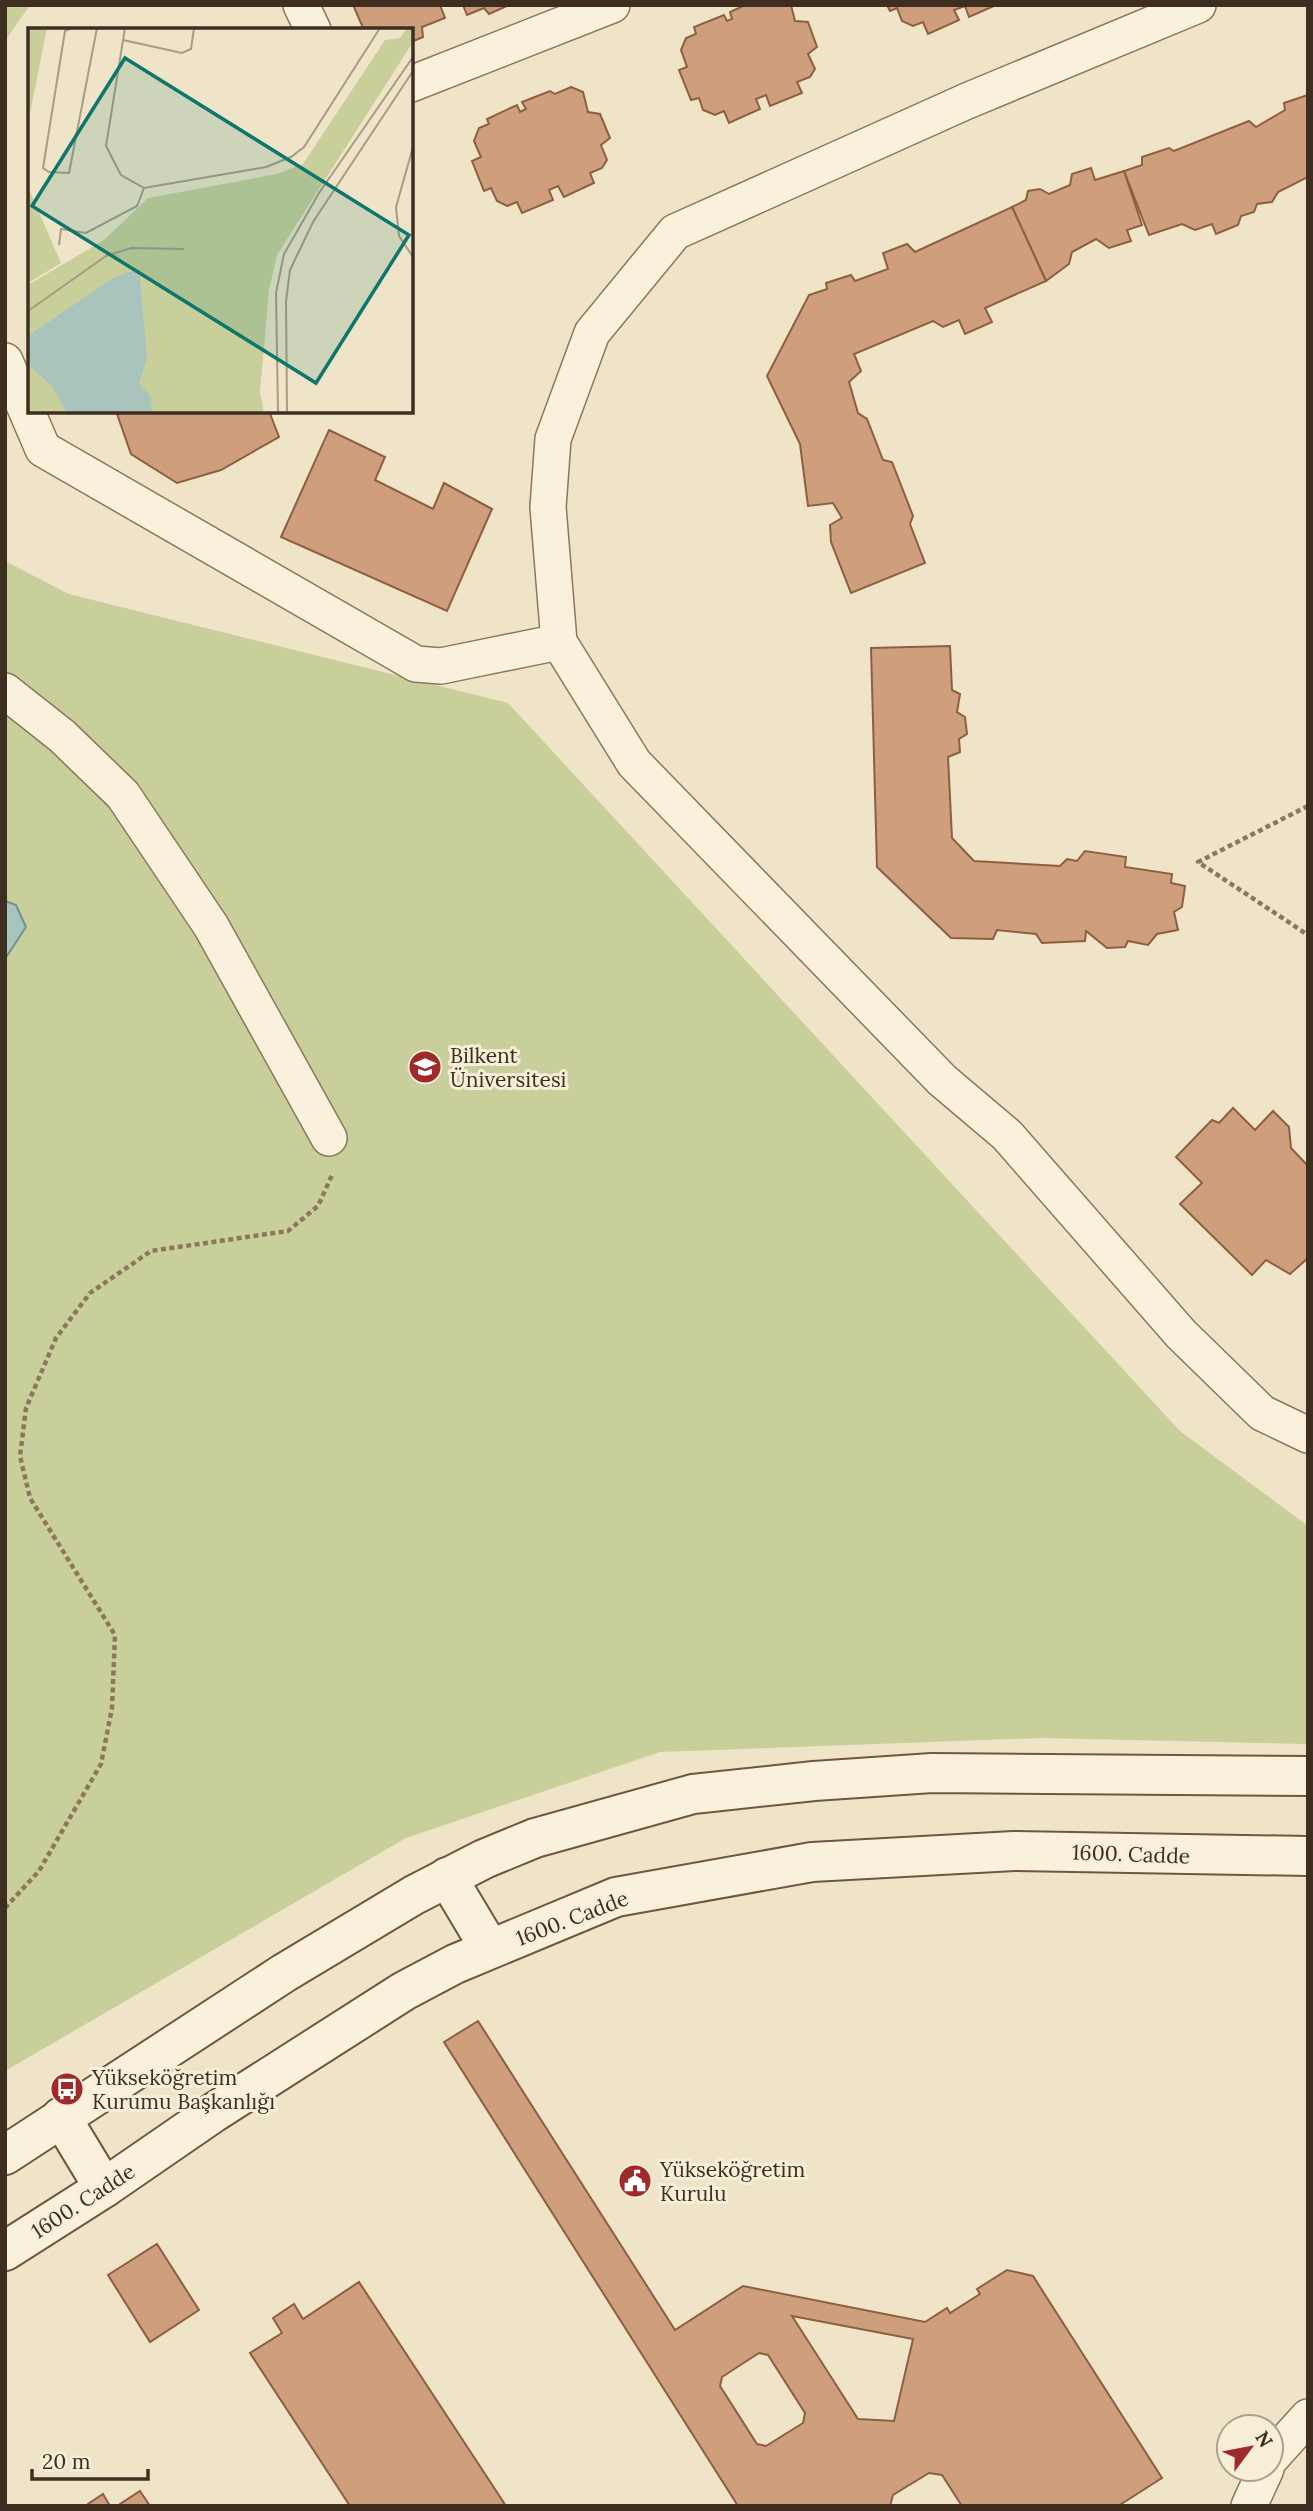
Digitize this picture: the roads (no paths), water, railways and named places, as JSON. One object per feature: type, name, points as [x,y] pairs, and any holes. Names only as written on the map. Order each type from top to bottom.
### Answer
[{"type":"street","points":[[301,5],[312,28]]},
{"type":"street","points":[[413,83],[612,5]]},
{"type":"street","points":[[1198,5],[967,101],[675,232],[592,333],[553,439],[548,507],[559,642],[634,763],[942,1080],[1007,1135],[1181,1334],[1262,1413],[1308,1435]]},
{"type":"street","points":[[5,361],[43,449],[416,664],[441,666],[559,642]]},
{"type":"street","points":[[5,691],[62,736],[123,796],[211,926],[330,1138]]},
{"type":"street","points":[[5,2155],[284,1973],[447,1877],[535,1838],[707,1793],[932,1773],[1308,1776]]},
{"type":"street","name":"1600. Cadde","points":[[5,2251],[404,1991],[490,1949],[616,1897],[812,1862],[1014,1851],[1308,1856]]},
{"type":"street","points":[[447,1877],[490,1949]]},
{"type":"street","points":[[61,2117],[104,2188]]},
{"type":"street","points":[[1285,2442],[1308,2417]]},
{"type":"street","points":[[1249,2506],[1260,2483]]},
{"type":"water","points":[[5,901],[16,905],[26,927],[5,959]]},
{"type":"place","name":"Bilkent Üniversitesi","points":[[425,1067]]},
{"type":"place","name":"Yükseköğretim Kurumu Başkanlığı","points":[[67,2089]]},
{"type":"place","name":"Yükseköğretim Kurulu","points":[[635,2181]]}]
